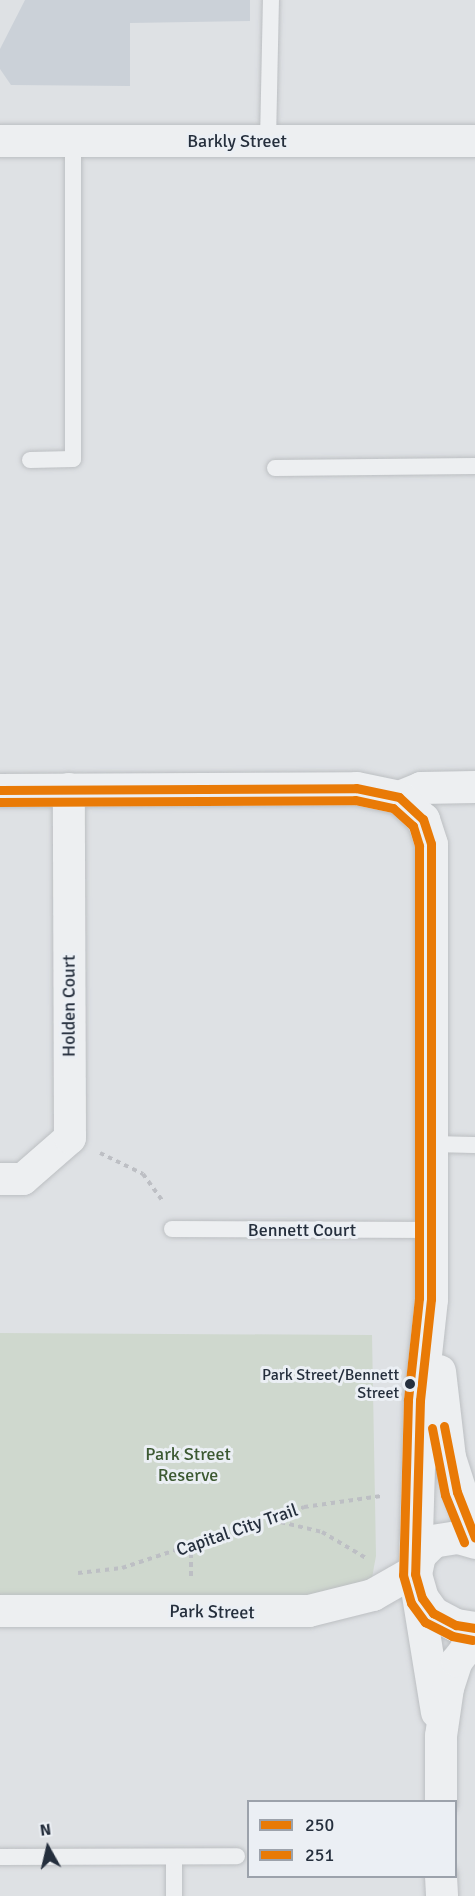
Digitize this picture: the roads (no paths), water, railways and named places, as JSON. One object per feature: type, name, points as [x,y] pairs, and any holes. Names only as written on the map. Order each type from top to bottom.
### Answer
[{"type":"street","name":"Barkly Street","points":[[0,141],[475,141]]},
{"type":"street","points":[[399,797],[421,788],[475,787]]},
{"type":"street","points":[[0,790],[356,788],[399,797],[423,819],[431,844],[432,1230],[431,1299],[420,1400],[416,1574],[441,1736]]},
{"type":"street","name":"Holden Court","points":[[0,1179],[23,1179],[70,1138],[69,789]]},
{"type":"street","points":[[431,1299],[449,1457],[475,1540]]},
{"type":"street","name":"Park Street","points":[[0,1611],[309,1611],[373,1595],[416,1574],[421,1552],[433,1541],[458,1537],[475,1540]]},
{"type":"street","points":[[416,1574],[422,1598],[433,1613],[456,1625],[475,1628]]},
{"type":"street","points":[[441,1800],[441,1736],[450,1677],[461,1654],[475,1637]]},
{"type":"street","points":[[441,1878],[441,1896]]},
{"type":"lane","points":[[268,141],[271,0]]},
{"type":"lane","points":[[30,460],[73,459],[74,141]]},
{"type":"lane","points":[[275,468],[475,466]]},
{"type":"lane","points":[[432,1144],[475,1145]]},
{"type":"lane","name":"Bennett Court","points":[[177,1229],[432,1230]]},
{"type":"lane","points":[[0,1857],[174,1859],[237,1856]]},
{"type":"lane","points":[[174,1859],[174,1896]]},
{"type":"place","name":"Park Street/Bennett Street","points":[[410,1384]]},
{"type":"park label","name":"Park Street Reserve","points":[[188,1465]]}]
